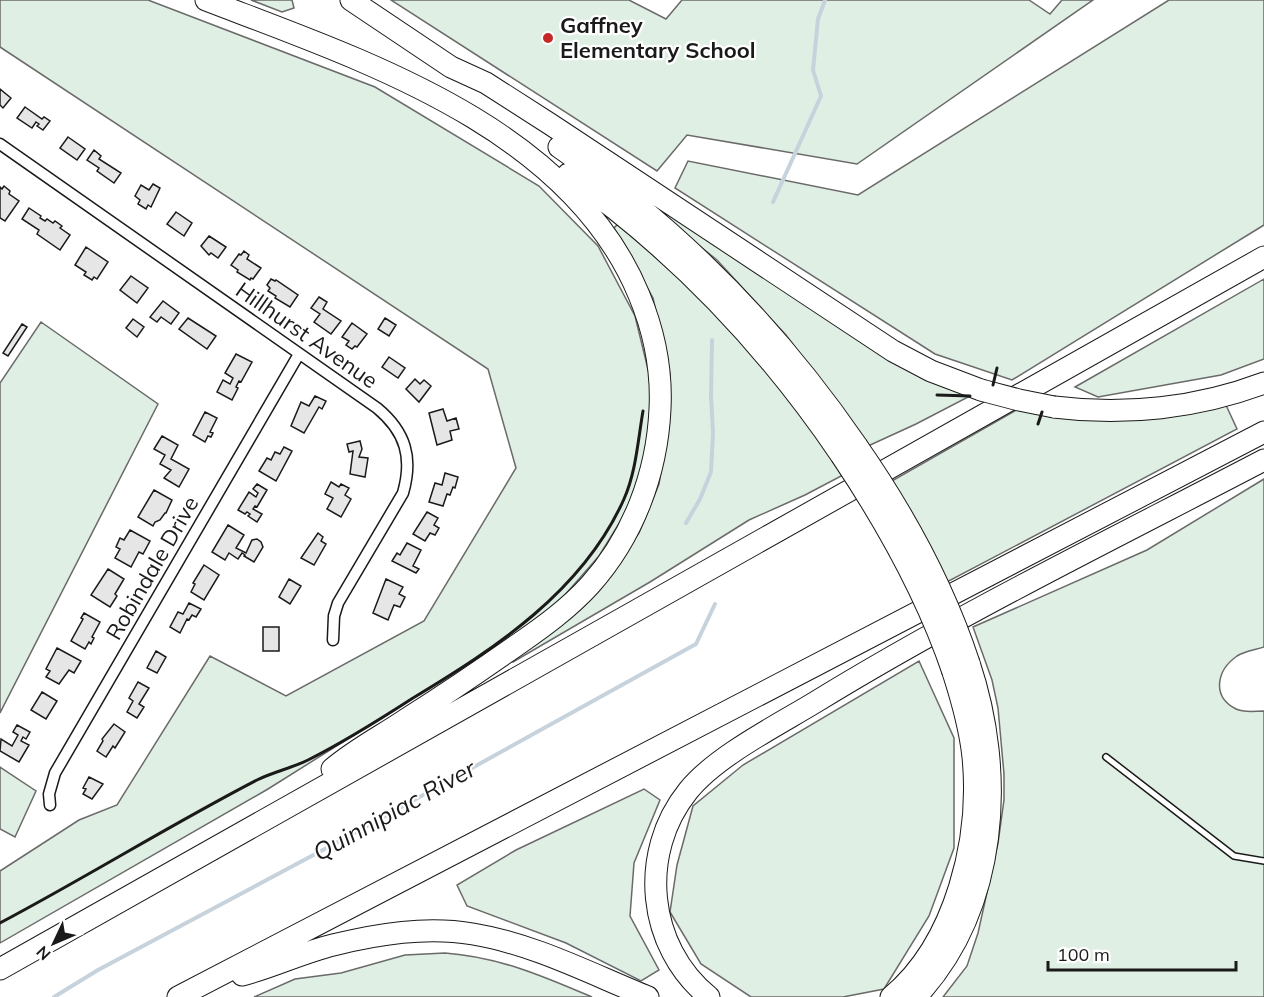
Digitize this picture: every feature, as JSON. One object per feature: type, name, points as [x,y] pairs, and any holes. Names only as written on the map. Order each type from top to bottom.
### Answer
[{"type":"highway","points":[[206,0],[392,75],[528,147],[589,189],[696,280],[767,356],[810,410],[888,493],[951,615],[973,756],[974,800],[970,843],[958,889],[940,934],[921,965],[891,997]]},
{"type":"highway","points":[[351,0],[451,67],[486,83],[893,351],[931,371],[981,390],[1054,407],[1112,411],[1203,401],[1264,383]]},
{"type":"highway","points":[[451,67],[475,91],[618,189],[693,253],[731,291],[812,383],[849,450]]},
{"type":"highway","points":[[302,799],[323,777],[345,759],[474,675],[567,608],[591,584],[616,550],[637,512],[647,485],[658,435],[661,390],[655,343],[642,302],[620,255],[592,215],[564,184],[506,137]]},
{"type":"highway","points":[[1225,279],[1264,246]]},
{"type":"highway","points":[[0,969],[1264,257]]},
{"type":"highway","points":[[178,997],[1264,432]]},
{"type":"highway","points":[[710,997],[689,978],[669,946],[658,910],[655,886],[656,861],[664,832],[681,800],[695,782],[736,751],[907,648],[1264,460]]},
{"type":"highway","points":[[916,997],[938,970],[962,926],[979,879],[988,837],[992,801],[990,755],[981,702],[961,668]]},
{"type":"highway","points":[[203,984],[248,974],[310,951],[345,942],[411,932],[443,931],[474,934],[510,942],[648,997]]},
{"type":"street","name":"Hillhurst Avenue","points":[[0,144],[390,419],[399,432],[405,447],[407,463],[407,479],[403,493],[338,603],[334,616],[333,640]]},
{"type":"street","name":"Robindale Drive","points":[[50,805],[49,794],[55,773],[299,354]]},
{"type":"lane","points":[[1106,757],[1234,856],[1264,861]]},
{"type":"green space","points":[[0,0],[148,0],[375,87],[539,186],[598,246],[635,316],[654,394],[641,476],[623,517],[599,556],[550,612],[268,789],[0,943],[0,871],[79,820],[117,805],[210,656],[286,696],[424,621],[516,468],[488,369],[0,47]]},
{"type":"green space","points":[[251,0],[292,0],[294,8],[282,12]]},
{"type":"green space","points":[[391,0],[629,0],[666,19],[682,0],[1029,0],[1050,14],[1062,0],[1093,0],[857,164],[687,135],[657,171]]},
{"type":"green space","points":[[1169,0],[1264,0],[1264,225],[1012,380],[935,354],[675,188],[688,161],[858,195]]},
{"type":"green space","points":[[640,192],[972,395],[868,446],[786,335],[717,260],[637,196]]},
{"type":"green space","points":[[618,224],[708,304],[797,405],[845,474],[749,520],[650,582],[513,662],[510,658],[599,589],[639,533],[659,484],[668,428],[670,374],[653,298],[614,228]]},
{"type":"green space","points":[[1264,279],[1264,359],[1221,375],[1098,397],[1075,387]]},
{"type":"green space","points":[[41,322],[158,404],[0,713],[0,383]]},
{"type":"green space","points":[[1225,403],[1237,429],[945,583],[890,482],[1020,408]]},
{"type":"green space","points":[[1264,479],[1264,647],[1237,656],[1230,662],[1221,675],[1220,690],[1228,704],[1236,709],[1264,711],[1264,997],[943,997],[967,966],[978,933],[998,843],[1004,800],[998,708],[992,680],[973,627],[1147,550]]},
{"type":"green space","points":[[919,661],[954,738],[954,848],[929,916],[884,989],[843,997],[751,997],[701,964],[670,912],[677,865],[693,806],[743,765]]},
{"type":"green space","points":[[0,767],[36,791],[15,837],[0,829]]},
{"type":"green space","points":[[644,789],[660,800],[634,863],[630,916],[659,970],[641,981],[566,943],[467,906],[457,885],[516,850]]},
{"type":"green space","points":[[445,953],[502,963],[592,997],[254,997],[295,979],[341,973],[405,955]]},
{"type":"building","points":[[0,89],[11,98],[3,108],[0,105]]},
{"type":"building","points":[[25,107],[42,119],[44,117],[50,121],[43,130],[37,126],[39,124],[36,122],[32,128],[17,118]]},
{"type":"building","points":[[68,137],[85,149],[77,160],[60,148]]},
{"type":"building","points":[[94,150],[101,156],[99,159],[121,173],[114,183],[97,171],[99,168],[87,160]]},
{"type":"building","points":[[153,184],[160,188],[151,207],[148,205],[146,209],[138,204],[140,200],[135,196],[141,185],[149,190]]},
{"type":"building","points":[[4,186],[10,191],[9,194],[19,201],[5,221],[0,218],[0,187],[2,189]]},
{"type":"building","points":[[29,208],[45,221],[47,219],[53,223],[55,221],[70,235],[60,250],[37,234],[39,230],[22,219]]},
{"type":"building","points":[[176,212],[192,223],[184,236],[167,224]]},
{"type":"building","points":[[209,236],[226,247],[218,258],[211,253],[209,255],[201,246]]},
{"type":"building","points":[[86,247],[108,262],[97,279],[94,277],[92,280],[84,275],[86,272],[75,265]]},
{"type":"building","points":[[244,251],[249,255],[247,259],[261,268],[250,280],[231,265]]},
{"type":"building","points":[[131,276],[148,288],[137,303],[120,290]]},
{"type":"building","points":[[271,279],[298,295],[290,307],[268,291],[270,288],[267,285]]},
{"type":"building","points":[[319,297],[327,302],[323,309],[341,321],[331,334],[314,322],[320,314],[311,308]]},
{"type":"building","points":[[163,301],[179,313],[171,324],[161,317],[157,322],[150,317]]},
{"type":"building","points":[[188,318],[216,336],[207,349],[179,329]]},
{"type":"building","points":[[385,318],[396,325],[389,336],[378,329]]},
{"type":"building","points":[[133,319],[144,327],[137,337],[126,328]]},
{"type":"building","points":[[352,323],[367,334],[357,347],[352,349],[346,345],[349,341],[342,337]]},
{"type":"building","points":[[22,324],[27,327],[8,356],[3,353]]},
{"type":"building","points":[[236,354],[252,362],[241,382],[239,381],[232,400],[217,392],[223,380],[230,384],[233,378],[225,373]]},
{"type":"building","points":[[389,357],[405,368],[398,378],[382,367]]},
{"type":"building","points":[[415,379],[420,384],[424,380],[431,386],[419,402],[406,389]]},
{"type":"building","points":[[315,396],[326,401],[322,409],[319,407],[304,433],[291,426],[301,402],[309,406]]},
{"type":"building","points":[[443,409],[447,421],[456,418],[459,429],[450,431],[452,440],[437,445],[429,413]]},
{"type":"building","points":[[205,412],[217,418],[210,432],[213,433],[211,437],[208,436],[205,442],[193,435]]},
{"type":"building","points":[[162,436],[178,445],[171,459],[189,469],[179,487],[164,478],[171,470],[160,464],[165,455],[154,449]]},
{"type":"building","points":[[360,441],[362,449],[359,457],[368,458],[365,477],[350,474],[353,451],[349,452],[347,444]]},
{"type":"building","points":[[284,447],[292,451],[276,481],[259,471],[267,458],[271,460],[275,452],[280,454]]},
{"type":"building","points":[[445,473],[458,477],[455,488],[453,487],[450,495],[447,494],[443,506],[429,502],[435,483],[442,485]]},
{"type":"building","points":[[331,482],[339,487],[341,484],[349,488],[345,495],[351,499],[341,517],[327,509],[333,498],[325,494]]},
{"type":"building","points":[[257,484],[267,490],[257,507],[253,509],[262,514],[257,522],[248,516],[250,514],[247,512],[245,514],[238,510],[249,492],[256,497],[258,493],[253,489]]},
{"type":"building","points":[[154,490],[172,500],[166,513],[153,526],[138,517]]},
{"type":"building","points":[[427,512],[438,518],[434,525],[439,528],[435,535],[430,533],[425,541],[413,534]]},
{"type":"building","points":[[228,525],[244,535],[236,548],[246,553],[252,540],[257,539],[261,542],[263,547],[254,562],[242,553],[238,559],[229,553],[225,560],[212,552]]},
{"type":"building","points":[[130,530],[150,541],[143,554],[139,552],[131,567],[115,558],[120,549],[116,547],[120,538],[124,540]]},
{"type":"building","points":[[318,533],[323,537],[321,541],[326,544],[314,565],[301,558]]},
{"type":"building","points":[[407,543],[421,550],[413,566],[419,569],[416,573],[392,561],[397,553],[400,555]]},
{"type":"building","points":[[204,565],[219,575],[204,600],[191,592],[195,584],[193,583]]},
{"type":"building","points":[[108,569],[124,579],[110,607],[91,595]]},
{"type":"building","points":[[289,579],[301,586],[290,604],[279,597]]},
{"type":"building","points":[[386,579],[403,587],[399,594],[405,597],[400,607],[394,605],[388,620],[373,613]]},
{"type":"building","points":[[189,603],[201,609],[196,617],[192,615],[189,620],[187,619],[180,633],[170,627],[178,612],[183,614]]},
{"type":"building","points":[[84,613],[100,622],[91,644],[89,642],[85,649],[71,641]]},
{"type":"building","points":[[263,627],[279,627],[279,651],[263,651]]},
{"type":"building","points":[[57,648],[81,661],[74,673],[69,670],[59,684],[46,677],[50,671],[46,669]]},
{"type":"building","points":[[156,651],[166,657],[157,673],[147,668]]},
{"type":"building","points":[[138,682],[149,688],[139,704],[144,707],[137,718],[127,712],[133,701],[129,698]]},
{"type":"building","points":[[42,692],[57,701],[46,719],[31,710]]},
{"type":"building","points":[[114,724],[125,732],[106,757],[97,751],[102,739]]},
{"type":"building","points":[[17,725],[30,732],[26,739],[23,737],[21,741],[29,745],[19,762],[0,751],[1,739],[12,746],[18,735],[13,732]]},
{"type":"building","points":[[89,777],[103,784],[92,799],[83,794],[86,789],[83,788]]},
{"type":"waterway","name":"Quinnipiac River","points":[[773,202],[821,96],[813,70],[818,19],[825,0]]},
{"type":"waterway","name":"Quinnipiac River","points":[[686,523],[700,499],[711,472],[712,340]]},
{"type":"waterway","name":"Quinnipiac River","points":[[54,997],[98,970],[349,836],[696,644],[715,604]]},
{"type":"wall","points":[[993,385],[997,368]]},
{"type":"wall","points":[[937,395],[970,396]]},
{"type":"wall","points":[[0,923],[257,780],[302,763],[335,746],[475,659],[534,614],[561,589],[607,532],[624,499],[631,478],[643,411]]},
{"type":"wall","points":[[1038,424],[1042,412]]},
{"type":"place","name":"Gaffney Elementary School","points":[[548,38]]}]
